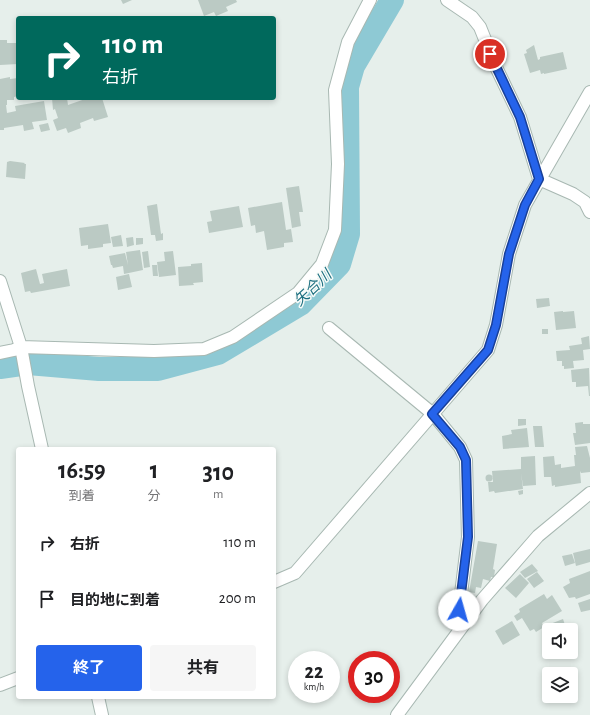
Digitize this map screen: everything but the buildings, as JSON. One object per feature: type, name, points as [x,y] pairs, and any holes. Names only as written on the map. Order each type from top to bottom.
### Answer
[{"type":"street","points":[[0,353],[21,347],[154,350],[204,349],[233,337],[298,293],[322,264],[335,230],[338,164],[335,90],[348,42],[370,0]]},
{"type":"street","points":[[447,0],[472,17],[480,28],[496,67],[520,117],[539,179],[573,194],[585,202],[590,212]]},
{"type":"street","points":[[276,581],[295,573],[488,350],[496,325],[509,254],[525,205],[590,92]]},
{"type":"street","points":[[0,281],[21,347],[42,447]]},
{"type":"street","points":[[329,328],[432,414],[460,447],[466,460],[468,537],[459,610],[463,626]]},
{"type":"street","points":[[397,715],[482,600],[538,536],[590,493]]},
{"type":"street","points":[[0,685],[16,679]]},
{"type":"street","points":[[98,699],[102,715]]},
{"type":"waterway","name":"矢合川","points":[[0,367],[28,363],[99,369],[158,369],[218,353],[300,304],[339,264],[348,234],[347,87],[353,66],[392,0]]},
{"type":"route","points":[[459,610],[468,537],[466,460],[460,447],[432,414],[488,350],[496,325],[509,254],[525,205],[539,179],[520,117],[490,54]]}]
